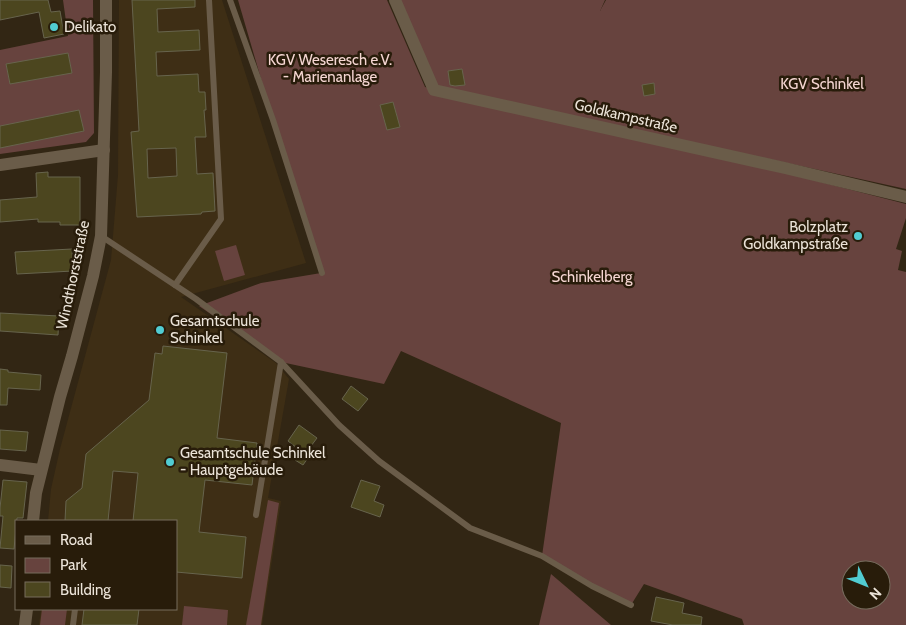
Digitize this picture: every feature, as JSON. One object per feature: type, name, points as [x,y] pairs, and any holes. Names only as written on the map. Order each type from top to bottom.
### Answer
[{"type":"street","name":"Windthorststraße","points":[[33,520],[36,492],[41,470],[93,276],[101,236],[106,72],[106,0]]},
{"type":"street","name":"Goldkampstraße","points":[[395,0],[434,90],[785,168],[906,197]]},
{"type":"street","points":[[0,165],[104,150]]},
{"type":"street","points":[[0,465],[41,470]]},
{"type":"street","points":[[25,625],[27,610]]},
{"type":"lane","points":[[175,284],[221,219],[209,0]]},
{"type":"lane","points":[[230,0],[273,120],[322,273]]},
{"type":"lane","points":[[101,236],[175,284],[281,362],[339,425],[379,461],[470,528],[542,556],[592,586],[631,605]]},
{"type":"lane","points":[[256,515],[281,362]]},
{"type":"lane","points":[[74,625],[75,610]]},
{"type":"shaded area","name":"Gesamtschule Schinkel","points":[[119,0],[222,0],[306,263],[181,297],[276,363],[289,379],[268,498],[281,501],[262,625],[39,625],[41,610],[178,610],[178,520],[48,520],[51,489],[60,449],[111,260],[118,175]]},
{"type":"green space","points":[[63,0],[93,0],[94,133],[86,142],[0,154],[0,50],[68,36]]},
{"type":"green space","name":"Schinkelberg","points":[[238,0],[387,0],[425,87],[782,172],[906,204],[906,218],[896,249],[902,251],[898,270],[906,272],[906,625],[744,625],[742,619],[644,584],[631,605],[542,556],[561,423],[401,351],[384,384],[281,362],[199,306],[261,283],[321,273]]},
{"type":"green space","name":"KGV Schinkel","points":[[400,0],[605,0],[600,11],[606,0],[906,0],[906,189],[438,87]]},
{"type":"green space","points":[[236,245],[245,275],[224,281],[215,251]]},
{"type":"green space","points":[[268,500],[279,503],[261,625],[246,625]]},
{"type":"green space","points":[[551,574],[611,625],[539,625]]},
{"type":"green space","points":[[184,606],[228,610],[227,625],[182,625]]},
{"type":"green space","points":[[42,610],[67,610],[65,625],[40,625]]},
{"type":"building","points":[[0,0],[48,0],[51,12],[60,11],[64,34],[44,38],[39,12],[0,20]]},
{"type":"building","points":[[132,0],[195,0],[195,7],[157,9],[158,32],[199,30],[200,50],[156,52],[157,76],[198,74],[199,92],[205,92],[206,137],[195,137],[197,174],[213,173],[215,211],[202,212],[201,214],[137,217],[131,132],[139,131]],"holes":[[[176,148],[177,176],[148,178],[147,149]]]},
{"type":"building","points":[[68,53],[72,73],[10,84],[6,64]]},
{"type":"building","points":[[462,69],[465,85],[450,85],[448,71]]},
{"type":"building","points":[[654,83],[655,94],[644,96],[642,85]]},
{"type":"building","points":[[393,102],[400,127],[387,130],[380,105]]},
{"type":"building","points":[[79,110],[84,131],[0,148],[0,126]]},
{"type":"building","points":[[48,172],[48,177],[80,177],[80,225],[60,225],[60,222],[38,222],[38,219],[0,222],[0,200],[37,197],[36,173]]},
{"type":"building","points":[[72,249],[73,271],[17,274],[15,252]]},
{"type":"building","points":[[0,313],[59,316],[58,335],[0,331]]},
{"type":"building","name":"Gesamtschule Schinkel - Hauptgebäude","points":[[163,346],[227,353],[217,438],[257,443],[252,485],[205,480],[199,532],[246,537],[242,578],[178,572],[178,520],[133,520],[138,473],[113,471],[108,520],[65,520],[66,501],[82,488],[86,454],[149,400],[155,353],[162,354]]},
{"type":"building","points":[[0,369],[8,370],[8,372],[41,375],[40,390],[8,388],[7,405],[0,405]]},
{"type":"building","points":[[351,386],[368,399],[358,411],[342,399]]},
{"type":"building","points":[[299,425],[317,438],[308,450],[312,452],[303,465],[295,460],[301,451],[288,441]]},
{"type":"building","points":[[0,430],[28,432],[26,451],[0,449]]},
{"type":"building","points":[[3,480],[27,482],[23,518],[15,520],[14,549],[0,548],[3,516],[0,516]]},
{"type":"building","points":[[361,480],[380,486],[374,501],[384,505],[380,517],[351,507]]},
{"type":"building","points":[[0,565],[12,566],[11,588],[0,587]]},
{"type":"building","points":[[656,597],[684,603],[682,613],[702,617],[701,625],[673,625],[651,621]]},
{"type":"building","points":[[84,610],[139,610],[137,625],[82,625]]},
{"type":"place","name":"Delikato","points":[[54,27]]},
{"type":"place","name":"Bolzplatz Goldkampstraße","points":[[858,236]]},
{"type":"place","name":"Gesamtschule Schinkel","points":[[160,330]]},
{"type":"place","name":"Gesamtschule Schinkel - Hauptgebäude","points":[[170,462]]},
{"type":"park label","name":"KGV Weseresch e.V. - Marienanlage","points":[[330,68]]}]
